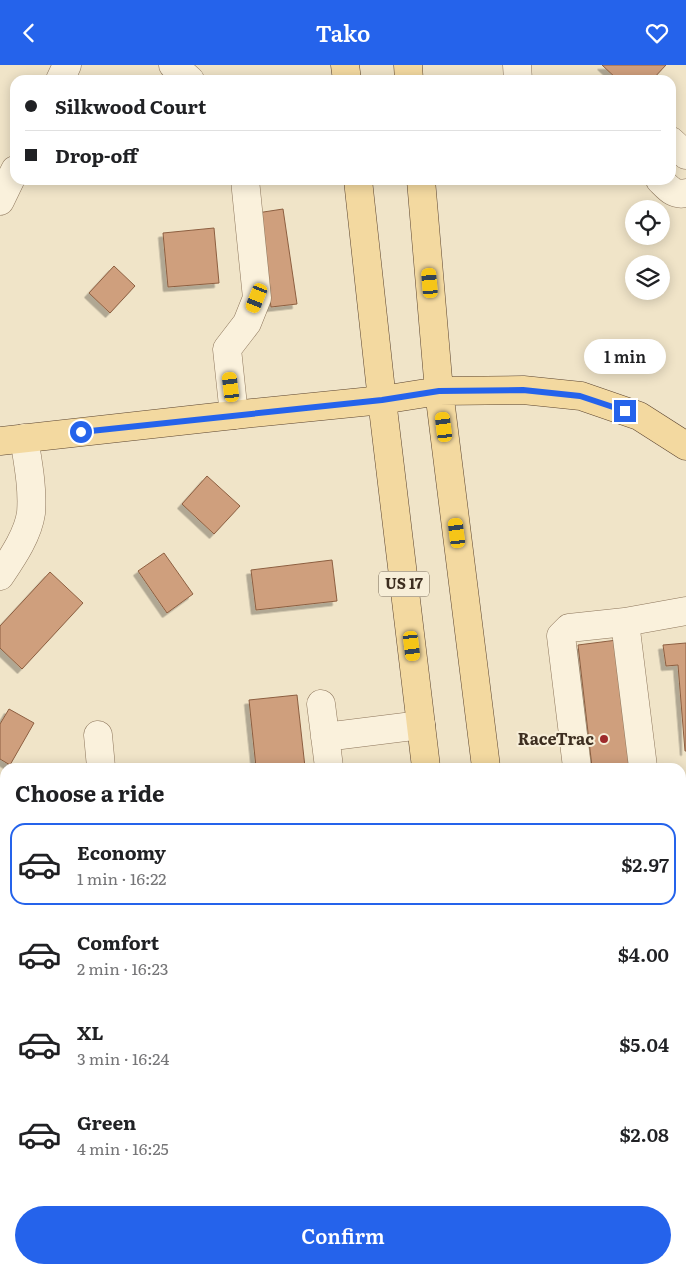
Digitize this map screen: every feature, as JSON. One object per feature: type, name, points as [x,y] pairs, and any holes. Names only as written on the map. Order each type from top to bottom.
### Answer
[{"type":"main road","name":"US 17","points":[[359,185],[426,763]]},
{"type":"main road","points":[[421,185],[439,391],[486,763]]},
{"type":"main road","points":[[12,440],[382,400],[439,391],[523,390],[580,396],[639,416],[686,446]]},
{"type":"street","points":[[173,65],[184,75]]},
{"type":"street","points":[[676,146],[686,155]]},
{"type":"street","points":[[0,201],[10,180]]},
{"type":"street","points":[[234,415],[227,349],[247,323],[257,298],[246,185]]},
{"type":"street","points":[[665,185],[679,195],[686,193]]},
{"type":"street","points":[[0,576],[24,536],[31,514],[31,482],[12,440]]},
{"type":"street","points":[[577,763],[562,636],[569,628],[625,622],[686,611]]},
{"type":"street","points":[[625,622],[643,763]]},
{"type":"street","points":[[320,704],[328,763]]},
{"type":"street","points":[[325,737],[421,725]]},
{"type":"street","points":[[98,735],[101,763]]},
{"type":"building","points":[[602,65],[666,65],[657,75],[613,75]]},
{"type":"building","points":[[283,209],[297,304],[271,307],[257,213]]},
{"type":"building","points":[[214,228],[219,283],[168,287],[163,233]]},
{"type":"building","points":[[114,266],[135,286],[110,313],[89,293]]},
{"type":"building","points":[[207,476],[240,506],[214,534],[182,504]]},
{"type":"building","points":[[164,553],[193,594],[167,613],[138,571]]},
{"type":"building","points":[[332,560],[337,601],[256,610],[251,570]]},
{"type":"building","points":[[50,572],[83,603],[22,669],[0,648],[0,626]]},
{"type":"building","points":[[617,640],[631,763],[592,763],[578,645]]},
{"type":"building","points":[[686,643],[685,751],[678,665],[666,666],[663,645]]},
{"type":"building","points":[[297,695],[305,763],[256,763],[249,700]]},
{"type":"building","points":[[9,709],[34,723],[11,763],[7,763],[0,759],[0,724]]},
{"type":"place","name":"RaceTrac","points":[[604,739]]},
{"type":"route","points":[[81,432],[382,400],[439,391],[523,390],[580,396],[625,411]]}]
